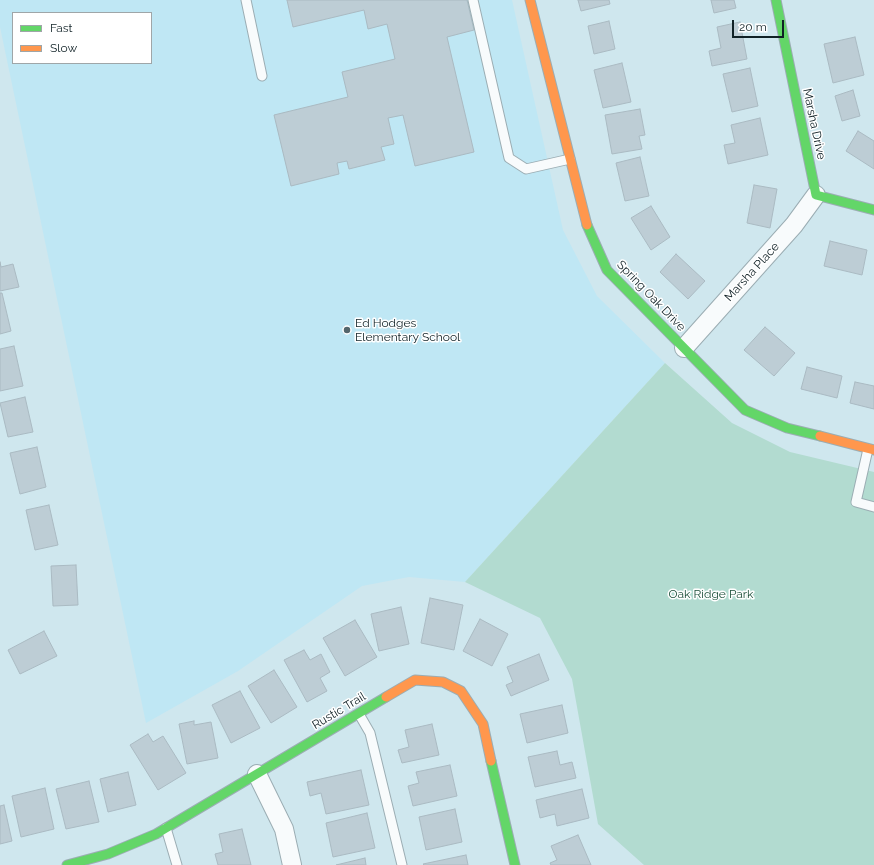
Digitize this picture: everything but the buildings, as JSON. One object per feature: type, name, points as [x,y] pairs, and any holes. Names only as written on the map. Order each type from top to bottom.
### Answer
[{"type":"street","name":"Spring Oak Drive","points":[[530,0],[588,229],[606,270],[746,410],[787,428],[871,449]]},
{"type":"street","name":"Marsha Drive","points":[[781,1],[816,195]]},
{"type":"street","points":[[816,195],[874,210]]},
{"type":"street","name":"Marsha Place","points":[[684,348],[794,225],[816,195]]},
{"type":"street","name":"Rustic Trail","points":[[67,865],[108,854],[166,828],[415,680],[443,682],[461,691],[483,724],[515,865]]},
{"type":"street","points":[[257,774],[284,829],[292,865]]},
{"type":"lane","points":[[246,0],[262,76]]},
{"type":"lane","points":[[473,0],[509,158],[526,169],[570,159]]},
{"type":"lane","points":[[871,449],[856,502],[874,507]]},
{"type":"lane","points":[[358,713],[370,733],[402,865]]},
{"type":"lane","points":[[166,828],[177,865]]},
{"type":"shaded area","name":"Ed Hodges Elementary School","points":[[0,0],[512,0],[563,230],[597,296],[665,363],[465,582],[409,577],[362,586],[238,671],[146,723],[0,27]]},
{"type":"green space","name":"Oak Ridge Park","points":[[665,363],[732,423],[790,452],[874,472],[874,865],[644,865],[598,824],[572,679],[540,618],[465,582]]},
{"type":"traffic: fast","points":[[776,0],[816,195],[874,210]]},
{"type":"traffic: fast","points":[[587,225],[607,270],[745,410],[787,428],[820,436]]},
{"type":"traffic: fast","points":[[67,865],[108,854],[156,834],[386,697]]},
{"type":"traffic: fast","points":[[491,761],[515,865]]},
{"type":"traffic: slow","points":[[530,0],[587,225]]},
{"type":"traffic: slow","points":[[820,436],[874,450]]},
{"type":"traffic: slow","points":[[386,697],[415,680],[443,682],[461,691],[483,724],[491,761]]},
{"type":"place","name":"Ed Hodges Elementary School","points":[[347,330]]}]
